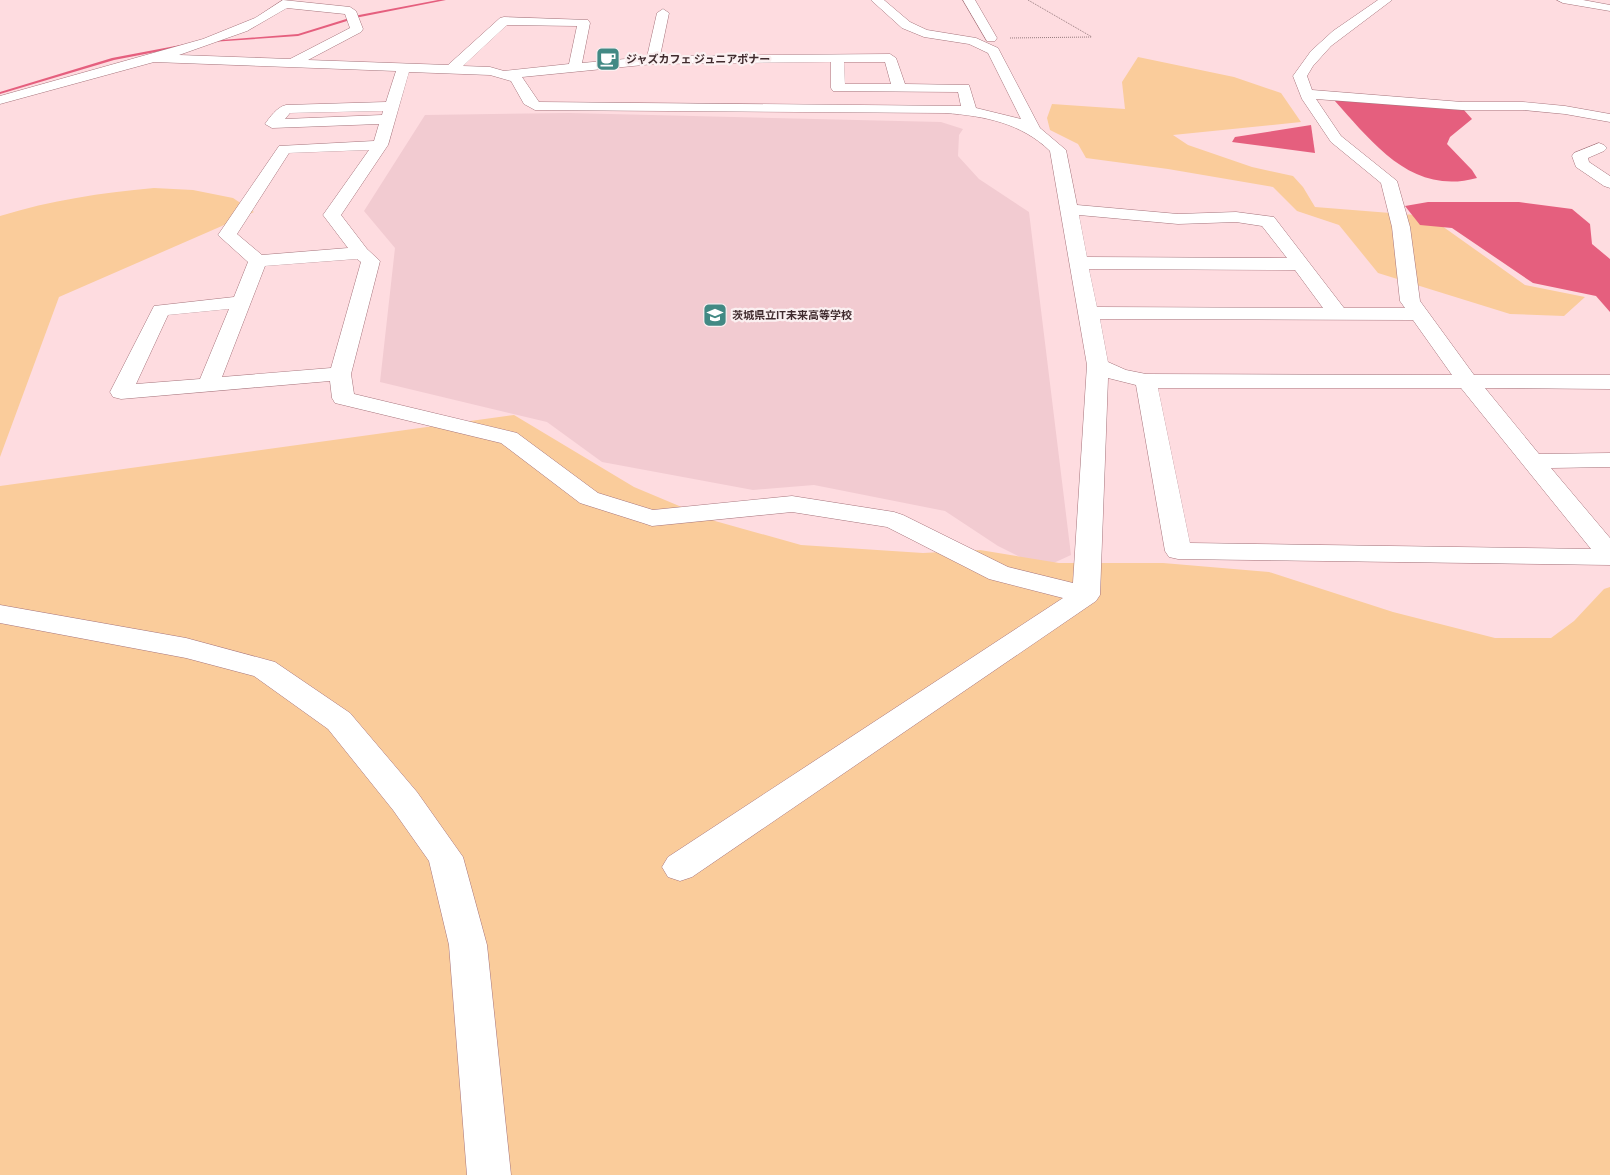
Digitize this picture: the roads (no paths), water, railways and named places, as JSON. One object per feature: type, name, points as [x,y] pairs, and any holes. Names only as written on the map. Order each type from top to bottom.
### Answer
[{"type":"street","points":[[877,0],[906,25],[924,33],[972,41],[993,51],[1033,128]]},
{"type":"street","points":[[969,0],[991,38]]},
{"type":"street","points":[[1386,0],[1357,20],[1308,60],[1300,76],[1309,94],[1309,100],[1336,139],[1390,181],[1401,227],[1410,301],[1467,381],[1610,556]]},
{"type":"street","points":[[1563,0],[1610,8]]},
{"type":"street","points":[[0,100],[152,58],[236,31],[278,10],[288,2],[350,12],[357,29],[294,63]]},
{"type":"street","points":[[653,60],[663,13]]},
{"type":"street","points":[[452,69],[504,21],[584,23],[575,66]]},
{"type":"street","points":[[152,58],[404,66],[507,74],[653,60],[890,58],[899,87]]},
{"type":"street","points":[[837,58],[838,88],[964,88],[969,110]]},
{"type":"street","points":[[404,66],[380,145],[332,215],[361,253],[371,261],[340,374],[343,398],[509,438],[589,498],[652,518],[792,504],[894,520],[999,573],[1086,595]]},
{"type":"street","points":[[507,74],[516,78],[529,101],[535,106],[969,110],[1033,128],[1046,136],[1058,150],[1098,364],[1086,595]]},
{"type":"street","points":[[1309,94],[1462,106],[1531,107],[1565,110],[1610,118]]},
{"type":"street","points":[[286,109],[390,112],[272,124],[286,109]]},
{"type":"street","points":[[361,253],[258,261],[227,235],[284,149],[380,145]]},
{"type":"street","points":[[1599,148],[1580,156],[1582,164],[1608,179]]},
{"type":"street","points":[[1069,208],[1178,219],[1236,217],[1268,221],[1338,314]]},
{"type":"street","points":[[208,386],[258,261]]},
{"type":"street","points":[[1078,263],[1300,264]]},
{"type":"street","points":[[243,302],[161,310],[121,392],[340,374]]},
{"type":"street","points":[[1088,313],[1419,314]]},
{"type":"street","points":[[1098,364],[1119,374],[1146,381],[1610,382]]},
{"type":"street","points":[[1146,381],[1178,551],[1610,556]]},
{"type":"street","points":[[1532,461],[1610,460]]},
{"type":"street","points":[[680,867],[1086,595]]},
{"type":"street","points":[[0,614],[186,648],[264,669],[338,721],[405,801],[446,857],[468,945],[489,1175]]},
{"type":"waterway","points":[[211,41],[298,35],[359,16],[444,0]]},
{"type":"waterway","points":[[0,93],[113,59],[191,44]]},
{"type":"place","name":"ジャズカフェ ジュニアボナー","points":[[608,59]]},
{"type":"place","name":"茨城県立IT未来高等学校","points":[[715,315]]}]
